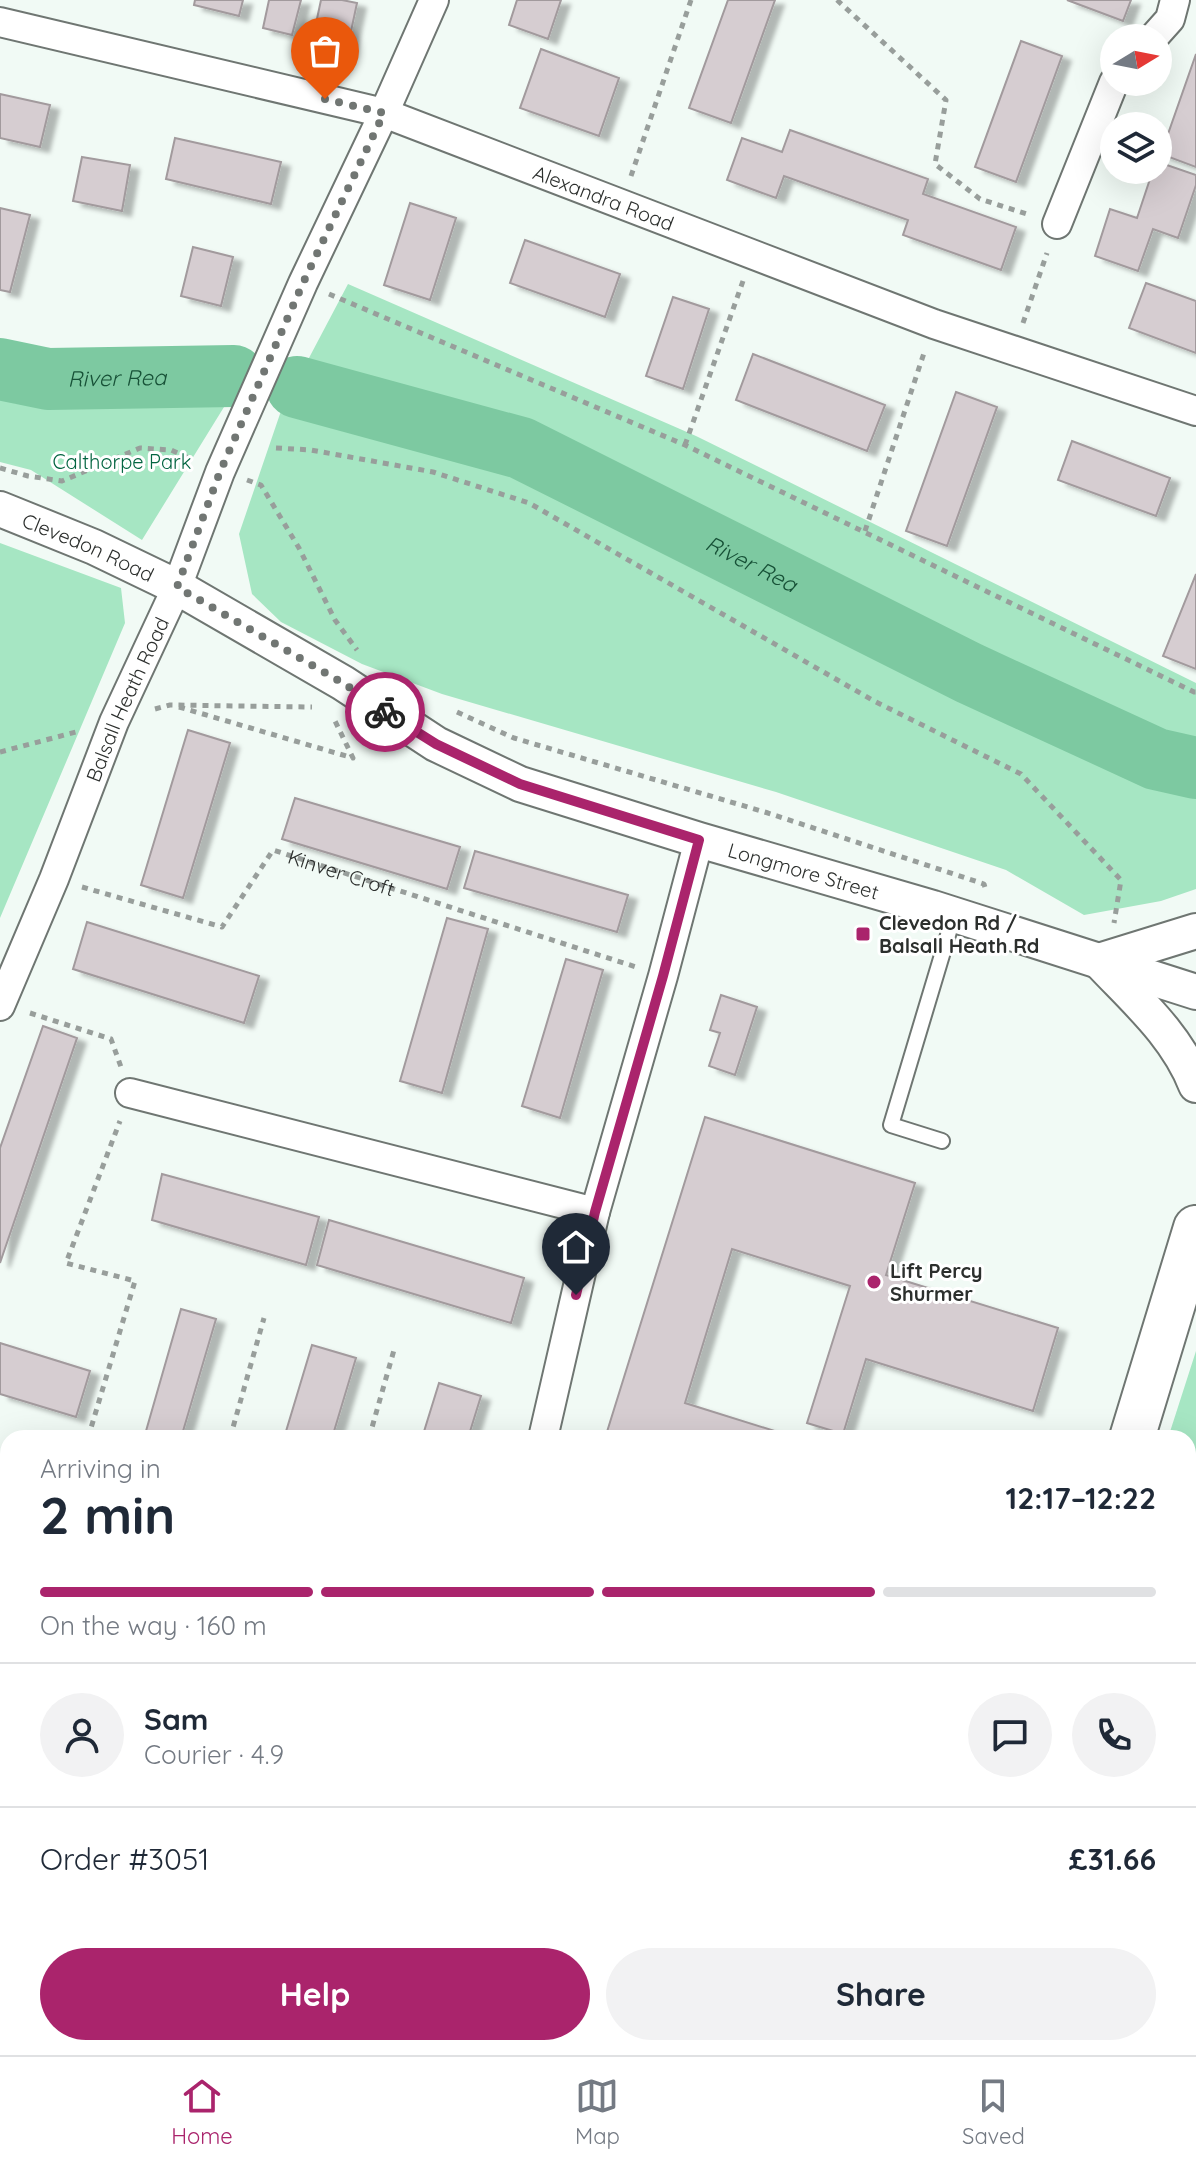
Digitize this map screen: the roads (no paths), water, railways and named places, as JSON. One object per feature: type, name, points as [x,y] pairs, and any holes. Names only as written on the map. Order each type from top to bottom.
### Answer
[{"type":"highway","points":[[1134,1430],[1196,1228]]},
{"type":"street","name":"Balsall Heath Road","points":[[1,1004],[54,879],[114,722],[177,587],[220,472],[303,283],[434,0]]},
{"type":"street","points":[[1166,24],[1175,0]]},
{"type":"street","name":"Alexandra Road","points":[[0,22],[384,113],[934,324],[1196,411]]},
{"type":"street","points":[[1057,224],[1108,96]]},
{"type":"street","name":"Clevedon Road","points":[[0,509],[94,547],[177,587]]},
{"type":"street","name":"Longmore Street","points":[[177,587],[343,683],[436,744],[520,784],[954,915],[1196,992]]},
{"type":"street","points":[[545,1430],[595,1212],[699,840]]},
{"type":"street","points":[[1099,961],[1196,931]]},
{"type":"street","name":"Longmore Street","points":[[1099,961],[1160,1025],[1190,1068],[1196,1085]]},
{"type":"street","points":[[130,1093],[595,1212]]},
{"type":"lane","points":[[942,1141],[891,1125],[954,915]]},
{"type":"waterway","name":"River Rea","points":[[0,369],[48,379],[234,376]]},
{"type":"waterway","name":"River Rea","points":[[297,387],[521,448],[969,673],[1156,759],[1196,768]]},
{"type":"place","name":"Clevedon Rd / Balsall Heath Rd","points":[[863,934]]},
{"type":"place","name":"Lift Percy Shurmer","points":[[874,1282]]},
{"type":"park label","name":"Calthorpe Park","points":[[122,461]]}]
